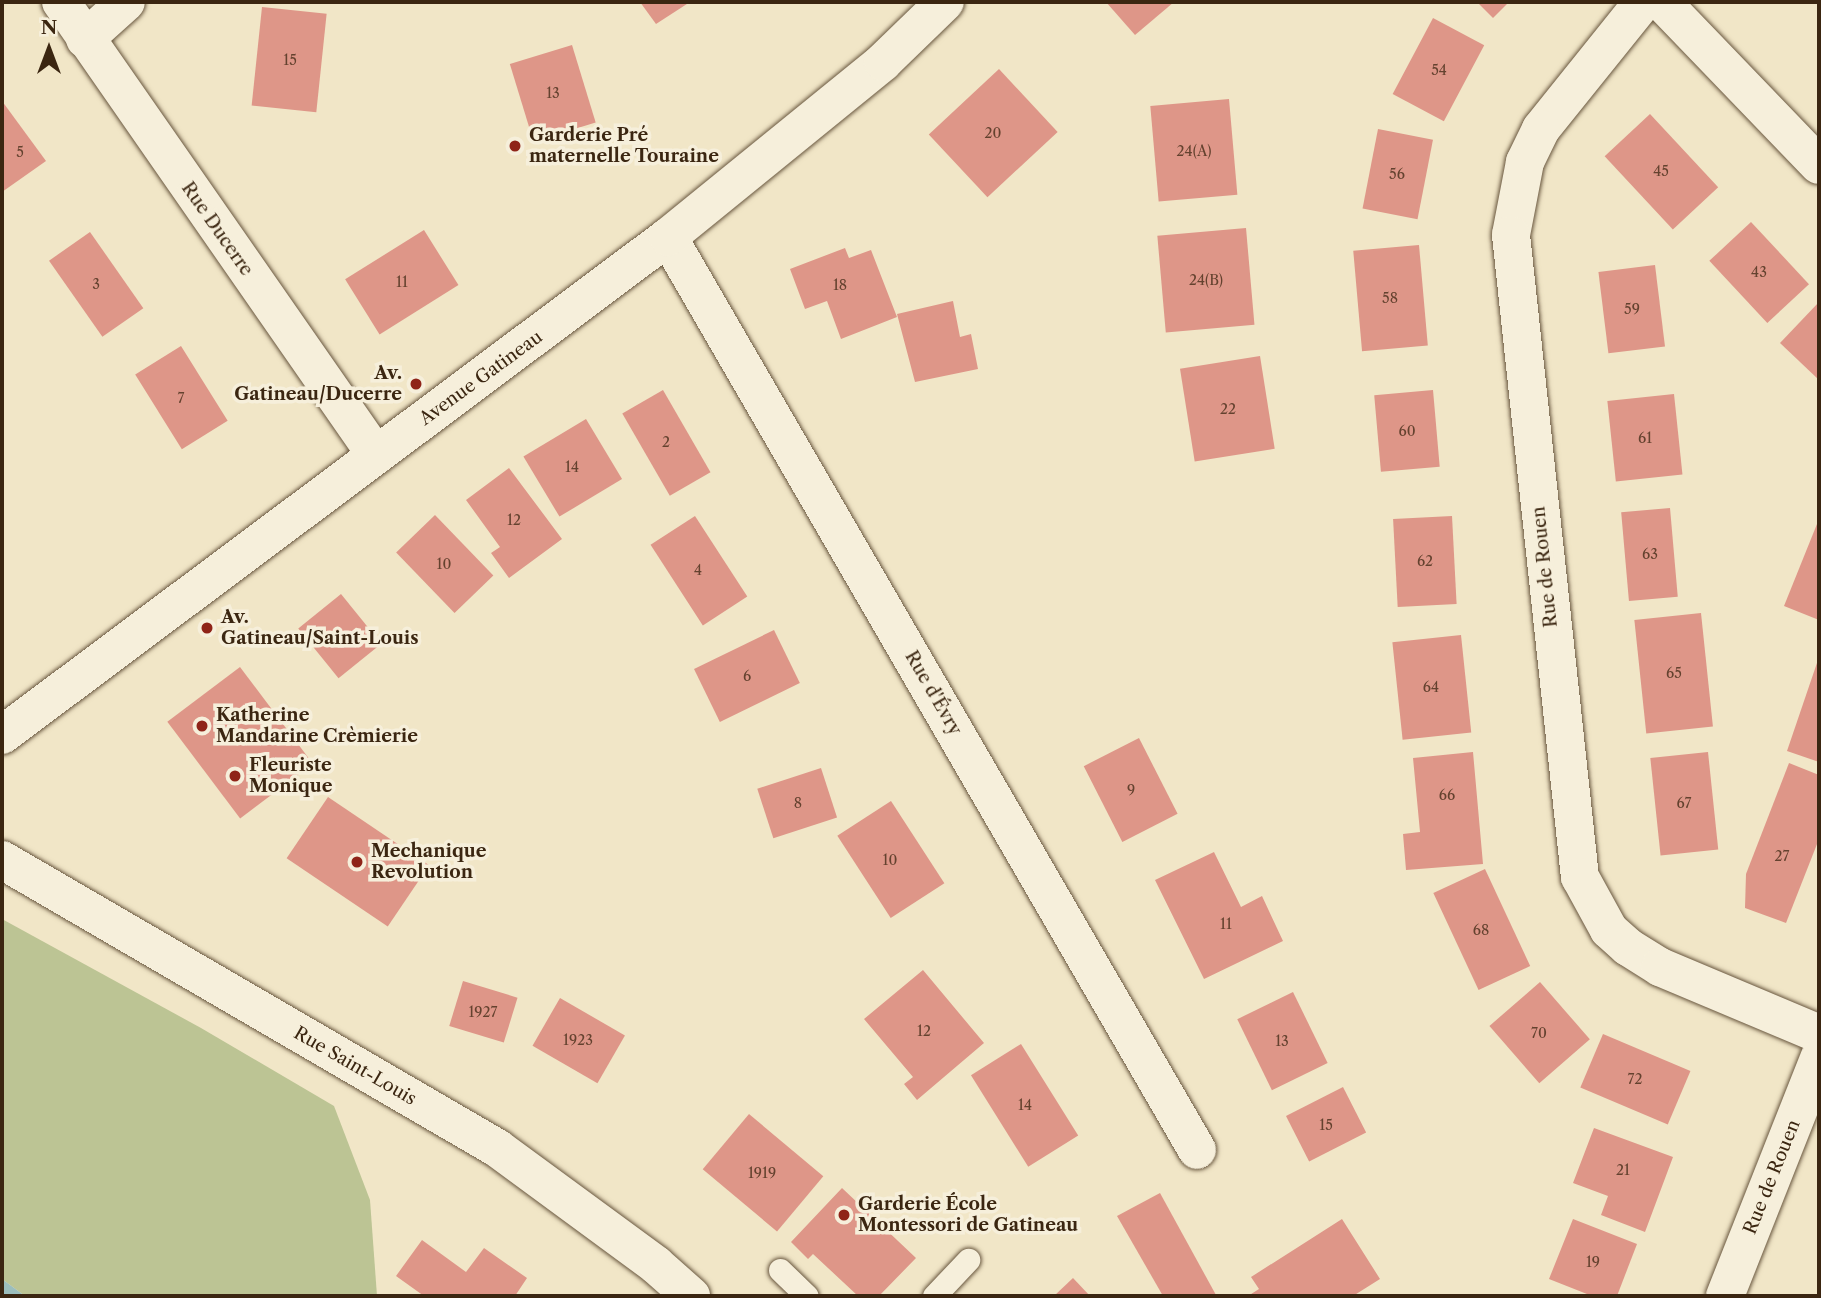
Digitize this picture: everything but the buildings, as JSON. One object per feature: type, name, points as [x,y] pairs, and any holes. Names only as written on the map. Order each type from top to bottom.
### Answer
[{"type":"street","name":"Rue Ducerre","points":[[61,2],[376,455]]},
{"type":"street","points":[[85,38],[126,2]]},
{"type":"street","name":"Avenue Gatineau","points":[[2,735],[668,237],[883,62],[945,2]]},
{"type":"street","name":"Rue de Rouen","points":[[1643,2],[1541,129],[1525,162],[1511,235],[1580,877],[1609,930],[1628,947],[1660,967],[1819,1034]]},
{"type":"street","points":[[1662,2],[1819,165]]},
{"type":"street","name":"Rue d'Évry","points":[[668,237],[1197,1150]]},
{"type":"street","name":"Rue Saint-Louis","points":[[2,860],[497,1149],[656,1265],[691,1296]]},
{"type":"street","name":"Rue de Rouen","points":[[1726,1296],[1819,1058]]},
{"type":"lane","points":[[934,1296],[968,1260]]},
{"type":"lane","points":[[780,1270],[807,1296]]},
{"type":"green space","points":[[2,919],[201,1028],[334,1106],[370,1200],[377,1296],[25,1296],[2,1279]]},
{"type":"water","points":[[2,1279],[25,1296],[2,1296]]},
{"type":"place","name":"Garderie Pré maternelle Touraine","points":[[515,146]]},
{"type":"place","name":"Av. Gatineau/Ducerre","points":[[416,384]]},
{"type":"place","name":"Av. Gatineau/Saint-Louis","points":[[207,628]]},
{"type":"place","name":"Katherine Mandarine Crèmierie","points":[[202,726]]},
{"type":"place","name":"Fleuriste Monique","points":[[235,776]]},
{"type":"place","name":"Mechanique Revolution","points":[[357,862]]},
{"type":"place","name":"Garderie École Montessori de Gatineau","points":[[844,1215]]}]
